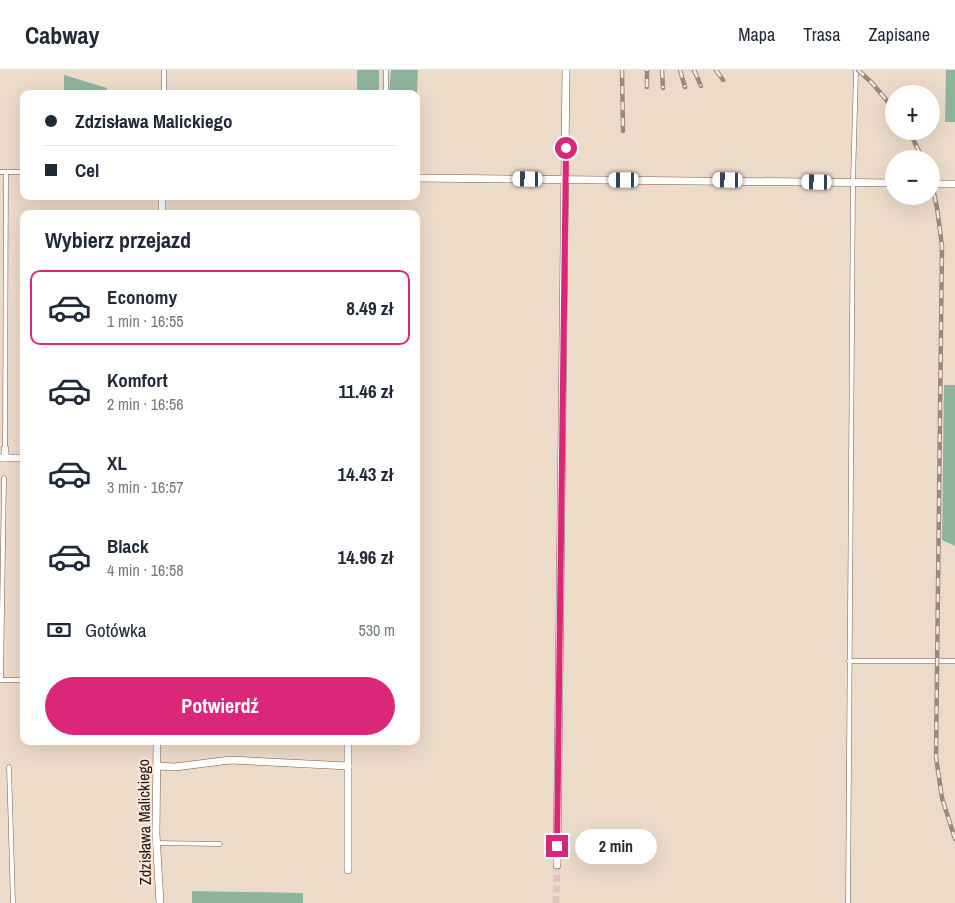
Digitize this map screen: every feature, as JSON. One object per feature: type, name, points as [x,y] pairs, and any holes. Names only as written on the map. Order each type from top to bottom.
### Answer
[{"type":"street","points":[[557,865],[566,70]]},
{"type":"street","points":[[420,178],[885,183]]},
{"type":"street","points":[[940,184],[955,184]]},
{"type":"street","points":[[5,449],[2,458],[20,458]]},
{"type":"street","name":"Zdzisława Malickiego","points":[[157,745],[156,843],[160,903]]},
{"type":"street","points":[[348,745],[348,870]]},
{"type":"street","points":[[157,766],[175,767],[230,760],[348,766]]},
{"type":"lane","points":[[164,70],[164,90]]},
{"type":"lane","points":[[386,70],[386,90]]},
{"type":"lane","points":[[848,903],[853,182],[856,70]]},
{"type":"lane","points":[[0,172],[20,172]]},
{"type":"lane","points":[[5,449],[6,172]]},
{"type":"lane","points":[[4,478],[1,680],[20,680]]},
{"type":"lane","points":[[849,661],[955,660]]},
{"type":"lane","points":[[9,767],[13,903]]},
{"type":"lane","points":[[156,843],[220,844]]},
{"type":"shaded area","points":[[0,70],[955,70],[955,903],[0,903]]},
{"type":"green space","points":[[357,70],[379,70],[379,90],[357,90]]},
{"type":"green space","points":[[391,70],[418,70],[417,90],[389,90]]},
{"type":"green space","points":[[946,70],[955,70],[955,122],[945,122]]},
{"type":"green space","points":[[64,75],[107,88],[107,90],[64,90]]},
{"type":"green space","points":[[944,385],[955,385],[955,546],[942,540]]},
{"type":"green space","points":[[192,891],[303,893],[303,903],[192,903]]},
{"type":"tunnel","points":[[556,903],[557,865]]},
{"type":"railway","points":[[622,70],[623,131]]},
{"type":"railway","points":[[647,70],[647,87]]},
{"type":"railway","points":[[662,70],[663,88]]},
{"type":"railway","points":[[680,70],[685,87]]},
{"type":"railway","points":[[694,70],[701,86]]},
{"type":"railway","points":[[716,70],[723,80]]},
{"type":"railway","points":[[858,70],[885,98]]},
{"type":"railway","points":[[914,140],[918,150]]},
{"type":"railway","points":[[936,205],[942,246],[936,757],[942,798],[955,839]]},
{"type":"route","points":[[557,846],[566,148]]}]
